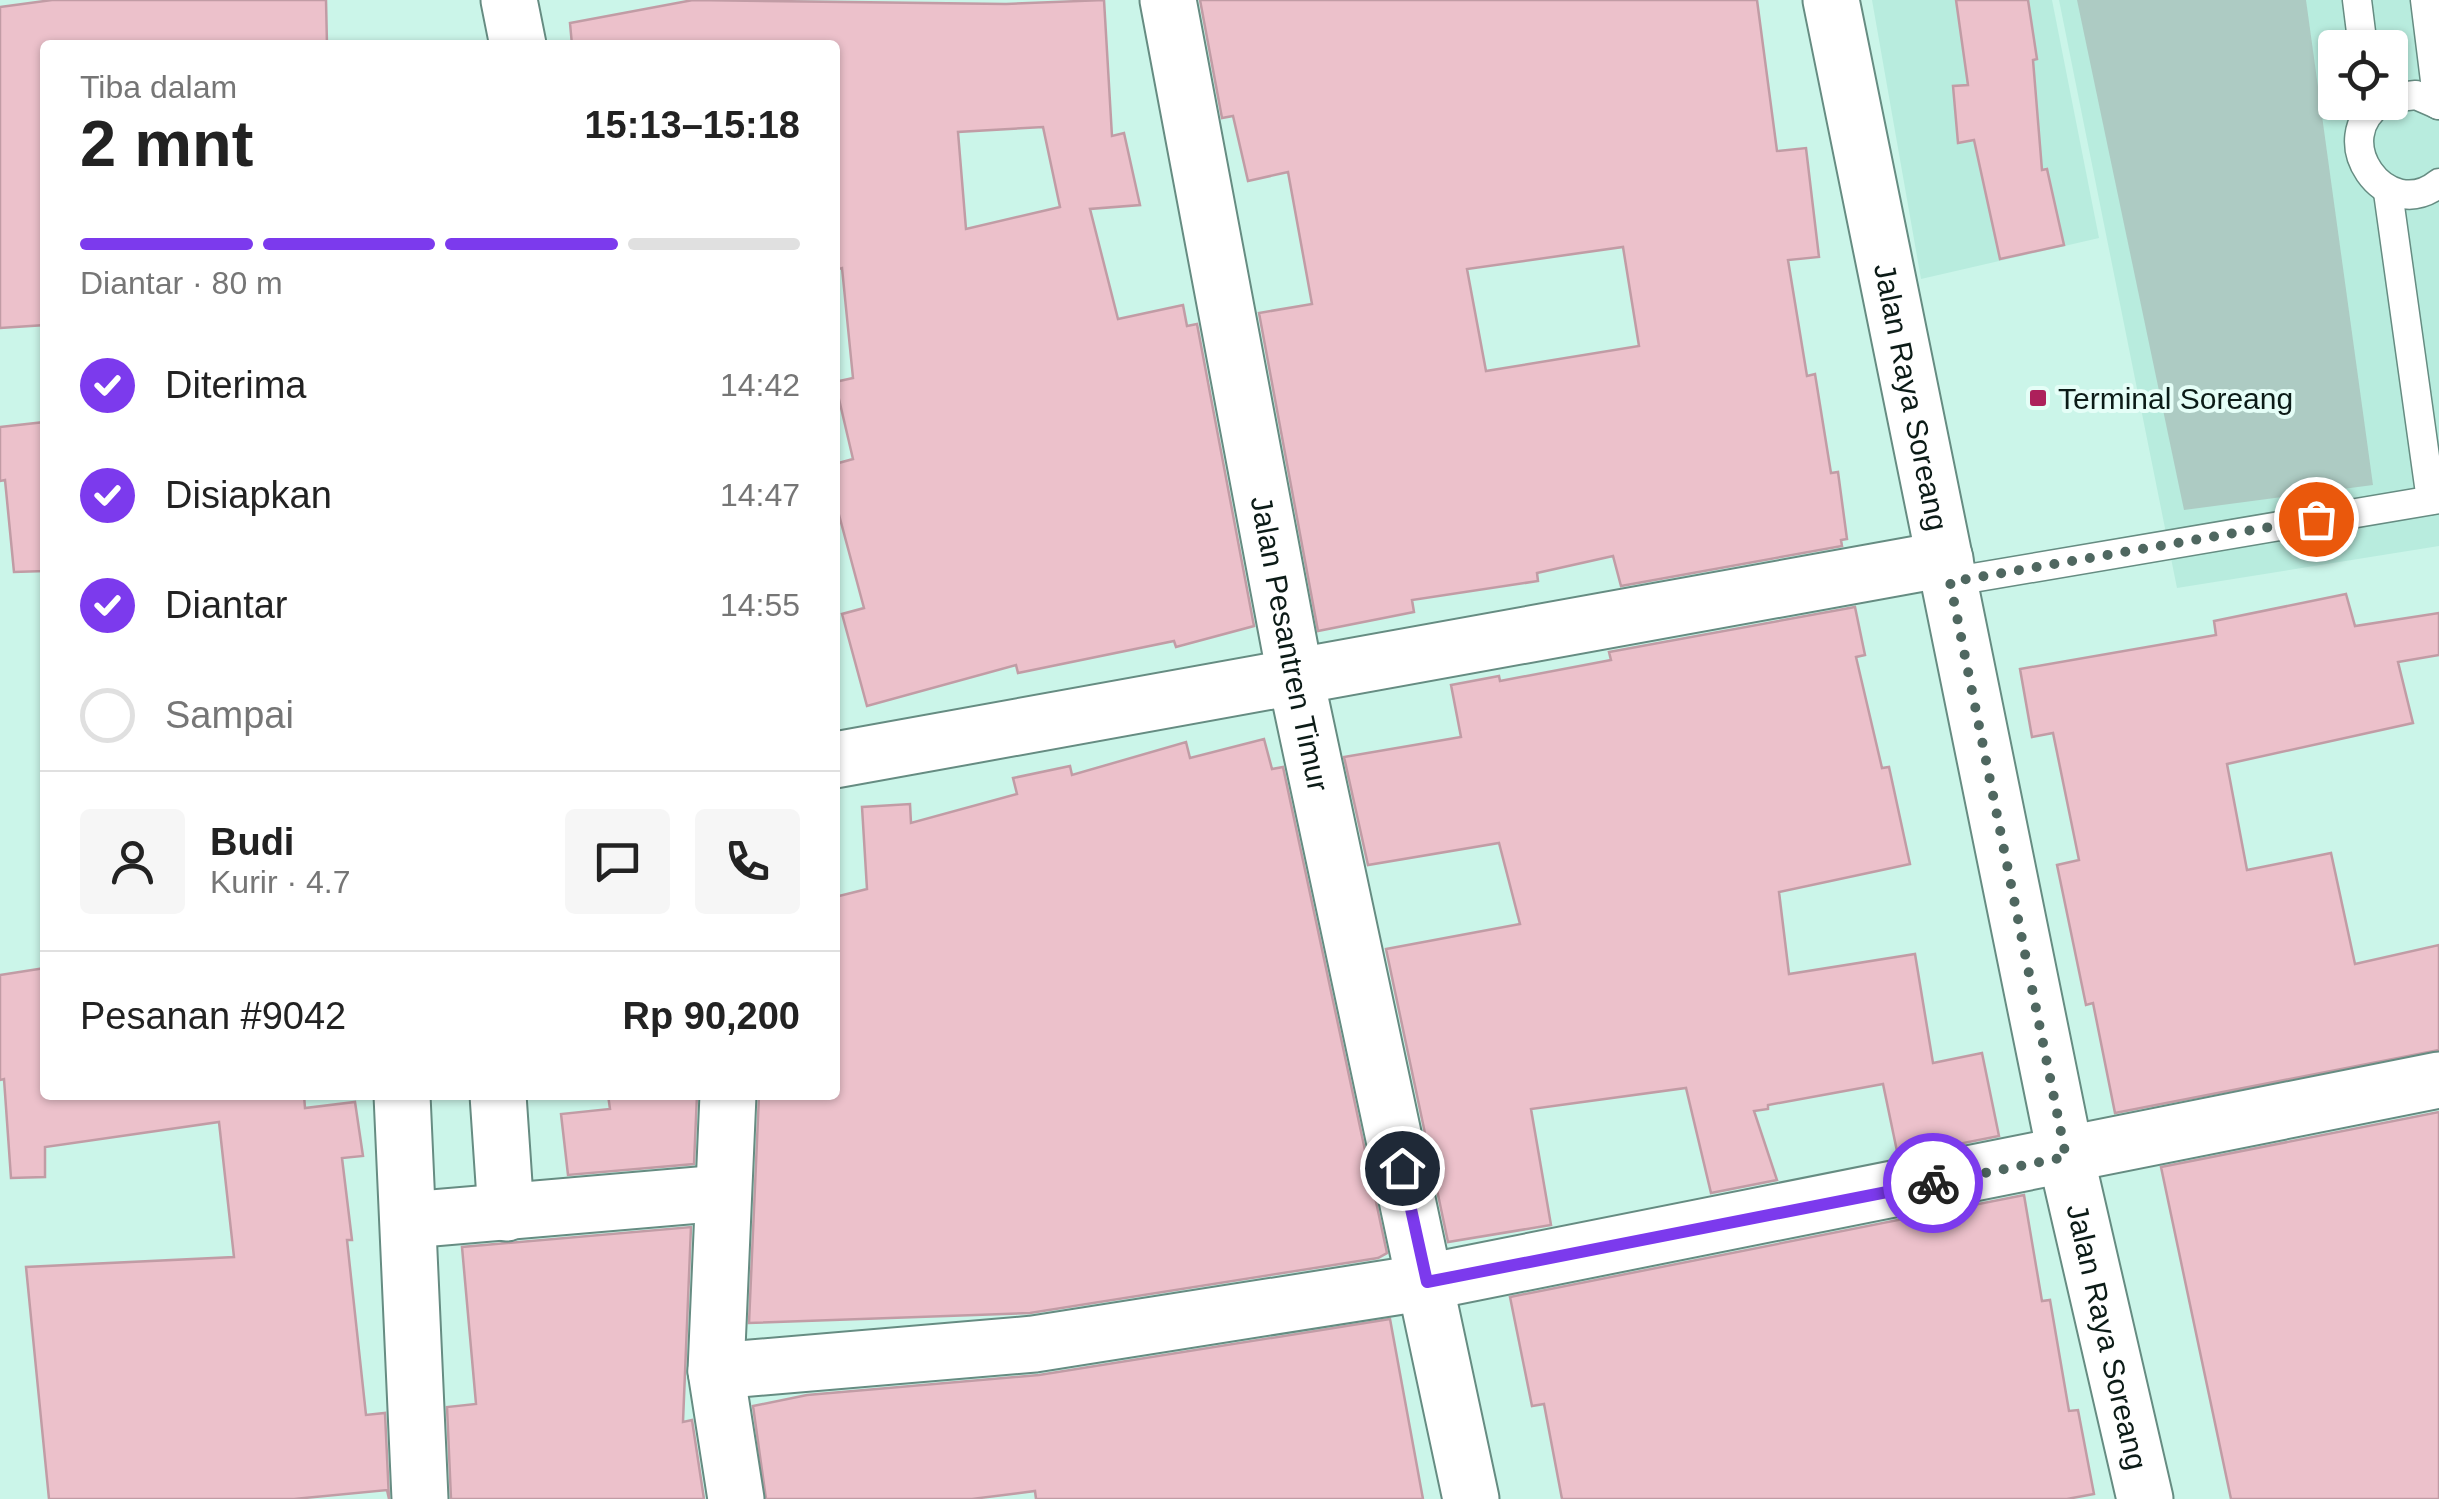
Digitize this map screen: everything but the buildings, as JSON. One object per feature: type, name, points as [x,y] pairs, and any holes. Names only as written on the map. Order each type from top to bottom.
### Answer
[{"type":"street","points":[[509,0],[517,40]]},
{"type":"street","name":"Jalan Pesantren Timur","points":[[1168,0],[1295,675],[1471,1499]]},
{"type":"street","name":"Jalan Raya Soreang","points":[[1831,0],[2066,1157],[2145,1499]]},
{"type":"street","points":[[840,759],[1295,675],[1947,571]]},
{"type":"street","points":[[716,1371],[1034,1344],[1427,1282],[2439,1080]]},
{"type":"street","points":[[402,1100],[420,1499]]},
{"type":"street","points":[[498,1100],[506,1212]]},
{"type":"street","points":[[728,1100],[716,1371],[736,1499]]},
{"type":"street","points":[[410,1220],[722,1193]]},
{"type":"lane","points":[[2357,0],[2361,30]]},
{"type":"lane","points":[[2425,0],[2439,105]]},
{"type":"lane","points":[[2408,97],[2416,95],[2439,105]]},
{"type":"lane","points":[[2366,120],[2359,130],[2359,154],[2369,176],[2388,192],[2411,196],[2439,183]]},
{"type":"lane","points":[[1947,571],[2435,499],[2388,192]]},
{"type":"shaded area","points":[[1872,0],[2052,0],[2099,238],[1921,279]]},
{"type":"shaded area","points":[[2059,0],[2439,0],[2439,546],[2177,588]]},
{"type":"shaded area","points":[[2077,0],[2306,0],[2318,87],[2318,120],[2323,120],[2373,485],[2184,510]]},
{"type":"way so far","points":[[1933,1183],[2066,1157],[1950,582],[2316,519]]},
{"type":"place","name":"Terminal Soreang","points":[[2038,398]]},
{"type":"route","points":[[1402,1168],[1427,1282],[1933,1183]]}]
